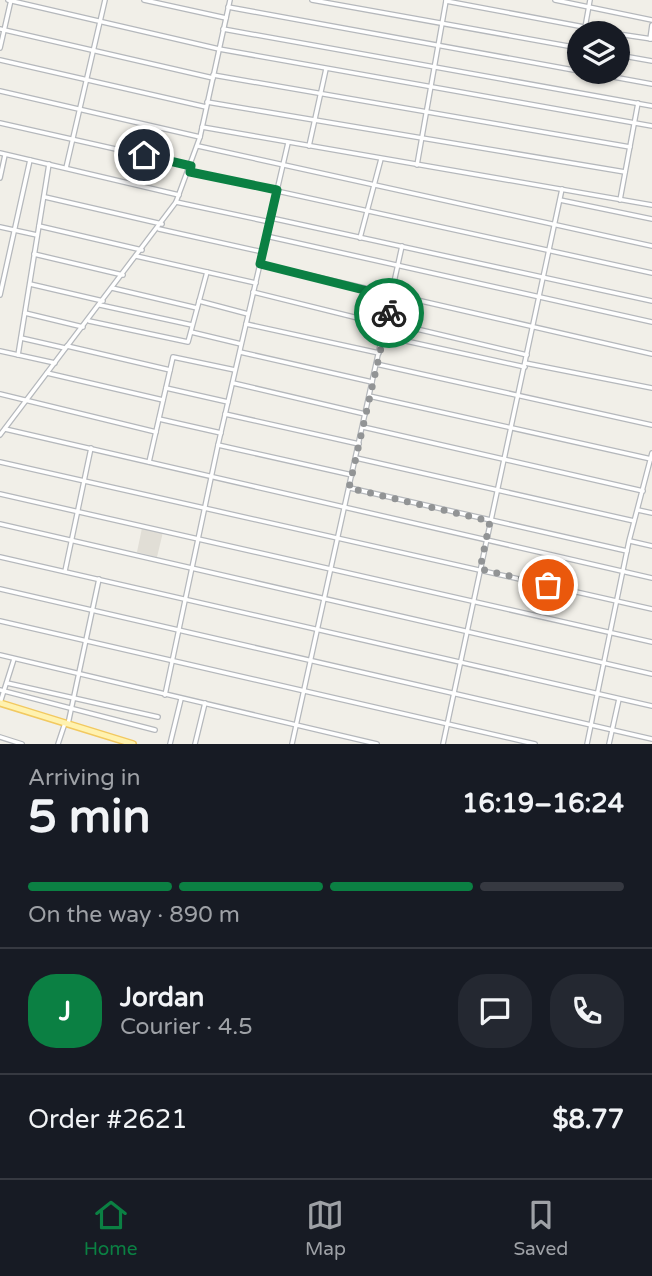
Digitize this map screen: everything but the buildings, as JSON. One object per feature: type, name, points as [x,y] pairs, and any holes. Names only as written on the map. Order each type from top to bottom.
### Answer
[{"type":"main road","points":[[0,703],[133,744]]},
{"type":"street","points":[[0,48],[10,0],[219,49],[652,126]]},
{"type":"street","points":[[66,168],[105,0]]},
{"type":"street","points":[[145,0],[226,18]]},
{"type":"street","points":[[0,434],[159,229],[176,202],[198,146],[230,0]]},
{"type":"street","points":[[312,0],[567,46]]},
{"type":"street","points":[[555,0],[652,23],[651,39],[630,35]]},
{"type":"street","points":[[586,21],[590,0]]},
{"type":"street","points":[[417,164],[446,1],[567,24]]},
{"type":"street","points":[[228,7],[567,69]]},
{"type":"street","points":[[2,29],[213,76],[630,147]]},
{"type":"street","points":[[223,29],[652,106]]},
{"type":"street","points":[[630,57],[652,61]]},
{"type":"street","points":[[0,60],[207,105],[314,120],[625,172]]},
{"type":"street","points":[[309,147],[326,69]]},
{"type":"street","points":[[630,80],[652,84]]},
{"type":"street","points":[[0,91],[200,137]]},
{"type":"street","points":[[620,200],[638,103]]},
{"type":"street","points":[[0,122],[191,166]]},
{"type":"street","points":[[202,127],[652,205]]},
{"type":"street","points":[[165,695],[218,445],[288,143]]},
{"type":"street","points":[[198,146],[652,246]]},
{"type":"street","points":[[0,178],[3,154],[179,195]]},
{"type":"street","points":[[360,238],[381,159]]},
{"type":"street","points":[[0,295],[30,160]]},
{"type":"street","points":[[18,355],[49,164]]},
{"type":"street","points":[[190,172],[652,273]]},
{"type":"street","points":[[443,744],[562,190]]},
{"type":"street","points":[[44,197],[162,224]]},
{"type":"street","points":[[560,200],[652,219]]},
{"type":"street","points":[[176,202],[401,246],[652,301]]},
{"type":"street","points":[[39,226],[142,250]]},
{"type":"street","points":[[0,227],[37,235]]},
{"type":"street","points":[[159,229],[263,252]]},
{"type":"street","points":[[266,236],[652,322]]},
{"type":"street","points":[[292,744],[392,297],[401,246]]},
{"type":"street","points":[[34,254],[123,275]]},
{"type":"street","points":[[136,256],[256,283]]},
{"type":"street","points":[[260,264],[392,297],[652,354]]},
{"type":"street","points":[[89,321],[188,342],[207,272]]},
{"type":"street","points":[[30,284],[192,326]]},
{"type":"street","points":[[112,288],[197,308]]},
{"type":"street","points":[[253,292],[527,355]]},
{"type":"street","points":[[199,301],[248,314]]},
{"type":"street","points":[[25,313],[83,327]]},
{"type":"street","points":[[246,324],[379,353]]},
{"type":"street","points":[[191,332],[241,344]]},
{"type":"street","points":[[383,337],[652,388]]},
{"type":"street","points":[[21,338],[170,370]]},
{"type":"street","points":[[0,351],[55,363]]},
{"type":"street","points":[[240,352],[372,382]]},
{"type":"street","points":[[149,462],[173,357],[236,370]]},
{"type":"street","points":[[376,364],[518,398],[652,425]]},
{"type":"street","points":[[47,373],[163,400]]},
{"type":"street","points":[[233,383],[365,414]]},
{"type":"street","points":[[166,388],[228,402]]},
{"type":"street","points":[[0,394],[156,432]]},
{"type":"street","points":[[369,396],[511,430],[651,456],[629,541],[587,744]]},
{"type":"street","points":[[225,414],[359,444]]},
{"type":"street","points":[[159,419],[221,433]]},
{"type":"street","points":[[363,426],[643,491]]},
{"type":"street","points":[[5,429],[652,578]]},
{"type":"street","points":[[218,445],[352,475]]},
{"type":"street","points":[[65,571],[91,449]]},
{"type":"street","points":[[356,458],[634,521]]},
{"type":"street","points":[[0,461],[652,609]]},
{"type":"street","points":[[646,480],[652,481]]},
{"type":"street","points":[[349,488],[628,551]]},
{"type":"street","points":[[0,494],[652,642]]},
{"type":"street","points":[[638,510],[652,513]]},
{"type":"street","points":[[0,524],[652,674]]},
{"type":"street","points":[[629,541],[652,546]]},
{"type":"street","points":[[0,557],[652,706]]},
{"type":"street","points":[[58,744],[74,699],[99,579]]},
{"type":"street","points":[[0,589],[652,739]]},
{"type":"street","points":[[0,621],[535,744]]},
{"type":"street","points":[[0,655],[377,744]]},
{"type":"street","points":[[0,703],[14,659]]},
{"type":"street","points":[[7,683],[158,717]]},
{"type":"street","points":[[2,690],[155,730]]},
{"type":"street","points":[[170,744],[181,698]]},
{"type":"street","points":[[609,744],[619,699]]},
{"type":"street","points":[[195,744],[205,703]]},
{"type":"street","points":[[0,737],[22,744]]},
{"type":"shaded area","points":[[142,528],[163,532],[157,557],[137,552]]},
{"type":"way so far","points":[[389,313],[349,488],[490,521],[480,569],[548,585]]},
{"type":"route","points":[[144,155],[191,166],[190,172],[277,190],[260,264],[392,297],[389,313]]}]
